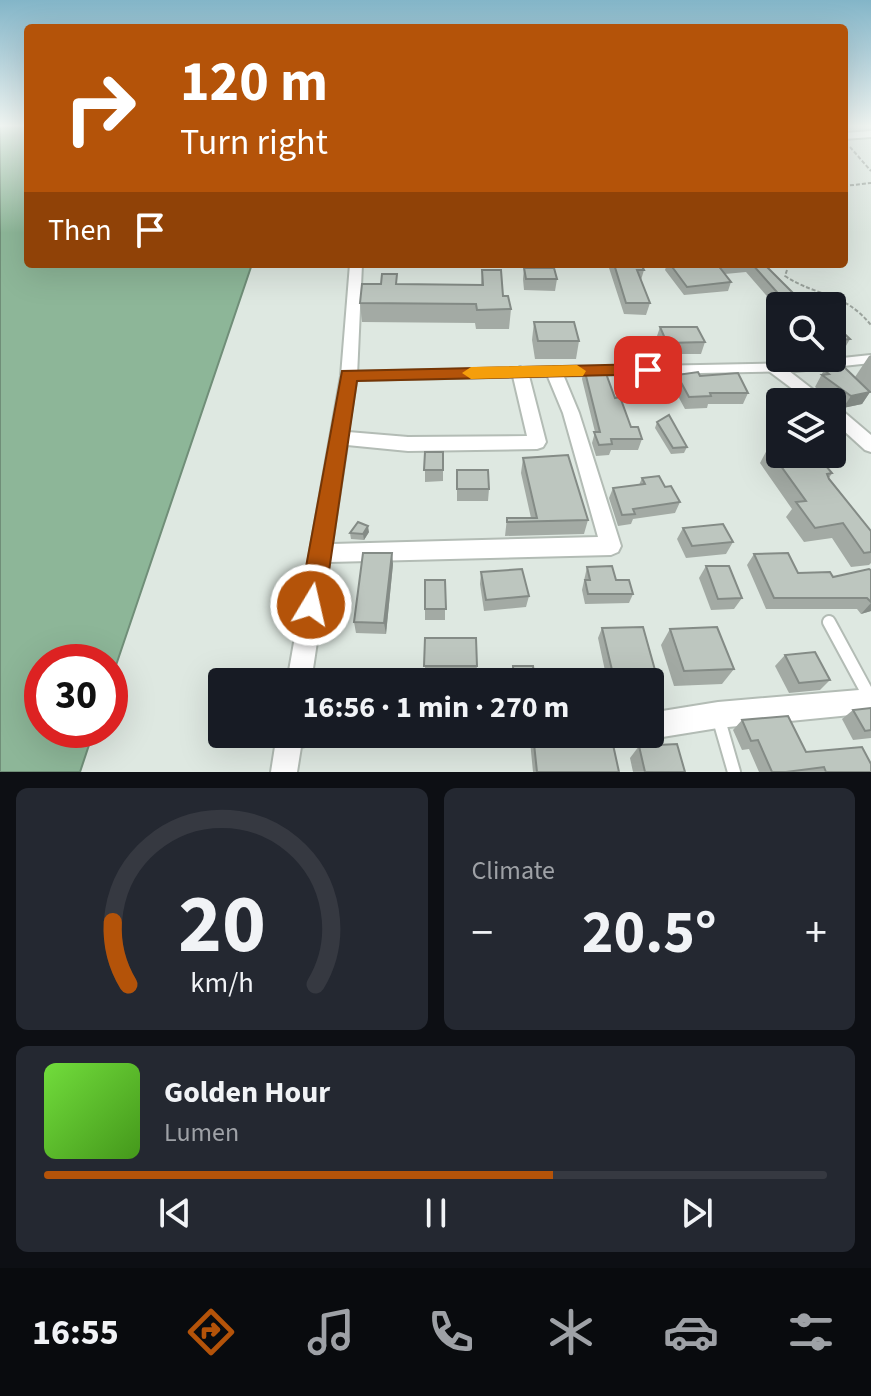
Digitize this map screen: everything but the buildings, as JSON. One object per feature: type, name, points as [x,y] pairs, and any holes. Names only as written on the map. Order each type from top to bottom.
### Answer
[{"type":"street","points":[[301,668],[349,376],[356,268]]},
{"type":"street","points":[[338,438],[408,444],[537,442],[520,372]]},
{"type":"street","points":[[320,553],[611,546],[571,413],[554,372]]},
{"type":"street","points":[[780,372],[802,388]]},
{"type":"street","points":[[846,423],[871,445]]},
{"type":"street","points":[[664,724],[718,715],[871,701]]},
{"type":"street","points":[[284,772],[288,748]]},
{"type":"lane","points":[[846,362],[871,359]]},
{"type":"lane","points":[[349,376],[766,368]]},
{"type":"lane","points":[[829,622],[871,701]]},
{"type":"lane","points":[[718,715],[734,772]]},
{"type":"path","points":[[848,186],[871,183]]},
{"type":"path","points":[[787,270],[785,276],[793,283],[808,290],[843,297],[854,304],[871,325]]},
{"type":"shaded area","points":[[0,161],[24,161],[24,268],[251,268],[123,644],[24,644],[24,748],[88,748],[80,772],[0,772]]},
{"type":"slow traffic","points":[[471,373],[577,371]]},
{"type":"route","points":[[311,605],[349,376],[648,370]]}]
